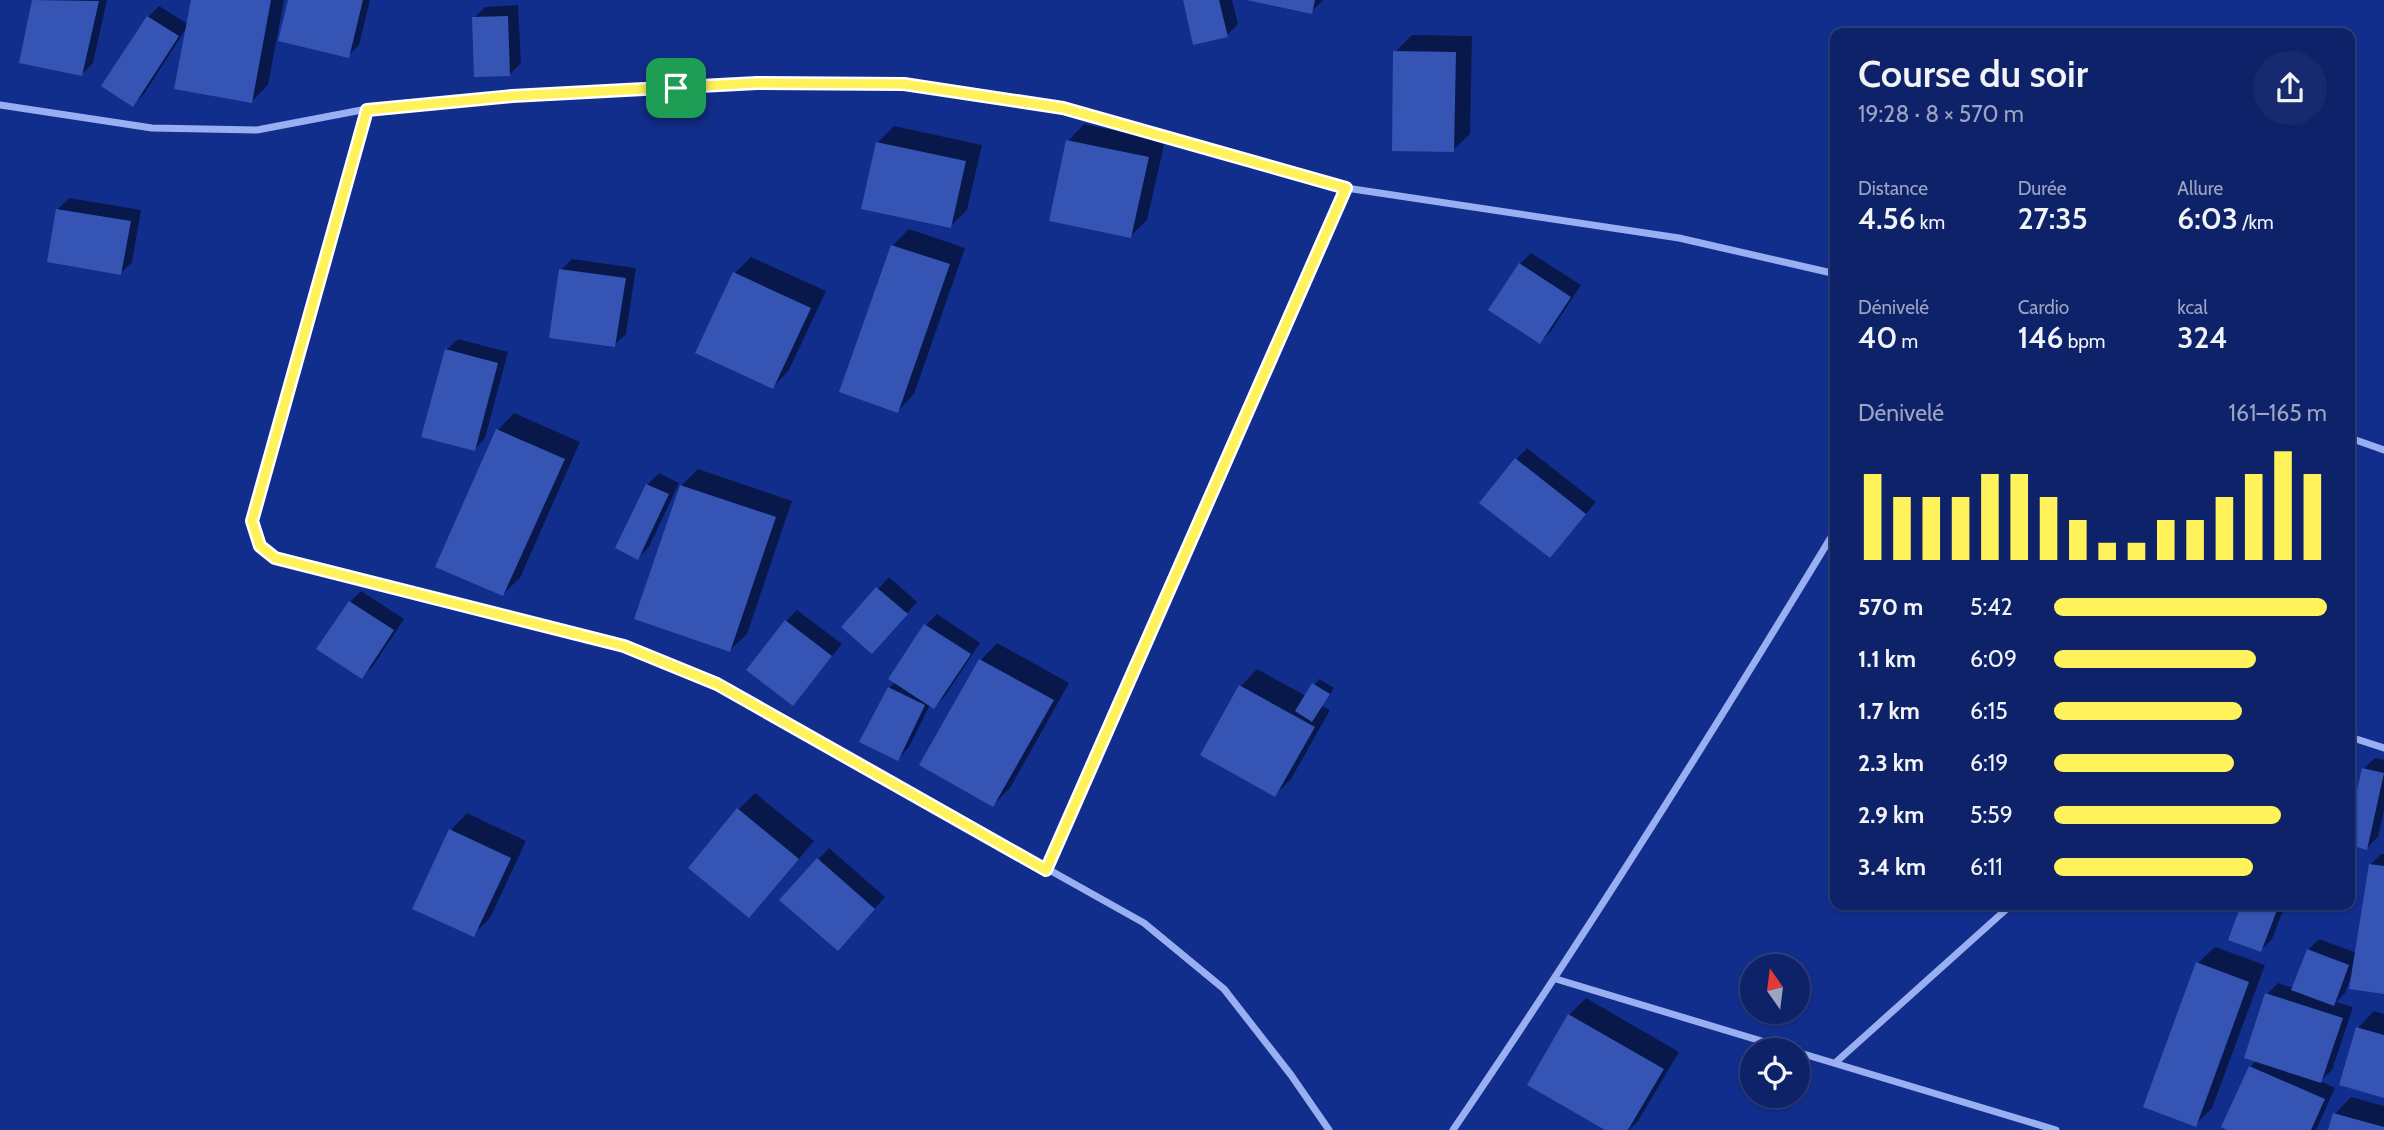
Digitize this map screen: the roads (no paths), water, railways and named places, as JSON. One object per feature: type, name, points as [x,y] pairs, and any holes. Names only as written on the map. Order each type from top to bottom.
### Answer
[{"type":"street","points":[[0,105],[152,128],[257,130],[367,110],[512,96],[757,83],[904,84],[1063,108],[1346,188],[1679,238],[1830,273]]},
{"type":"street","points":[[367,110],[252,521],[260,546],[275,558],[624,646],[717,684],[1144,923],[1224,989],[1291,1075],[1329,1130]]},
{"type":"street","points":[[1046,870],[1346,188]]},
{"type":"street","points":[[2355,440],[2384,450]]},
{"type":"street","points":[[1453,1130],[1556,979],[1711,735],[1830,539]]},
{"type":"street","points":[[2355,739],[2384,748]]},
{"type":"street","points":[[1835,1063],[2005,910]]},
{"type":"street","points":[[1556,979],[1751,1038]]},
{"type":"street","points":[[1810,1056],[2056,1130]]}]
